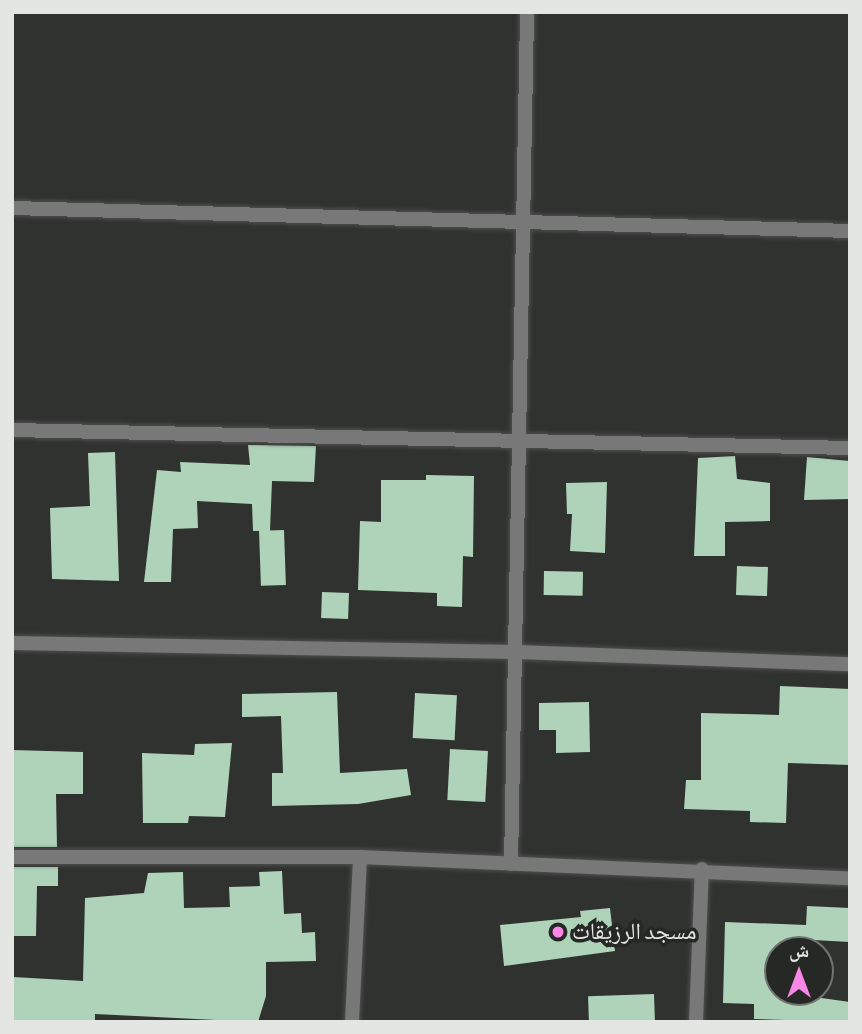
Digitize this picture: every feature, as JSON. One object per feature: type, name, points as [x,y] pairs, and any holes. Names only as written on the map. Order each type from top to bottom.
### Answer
[{"type":"street","points":[[511,864],[527,12]]},
{"type":"street","points":[[12,208],[524,219],[850,231]]},
{"type":"street","points":[[12,430],[850,448]]},
{"type":"street","points":[[12,643],[517,652],[850,664]]},
{"type":"street","points":[[12,857],[360,857],[702,869],[850,878]]},
{"type":"street","points":[[352,1022],[360,857]]},
{"type":"street","points":[[695,1022],[702,869]]},
{"type":"building","points":[[248,445],[316,446],[314,482],[272,481],[270,531],[253,531],[252,504],[197,501],[198,528],[173,529],[171,582],[144,582],[157,470],[181,472],[180,462],[250,465]]},
{"type":"building","points":[[115,452],[119,581],[52,579],[50,508],[90,506],[88,453]]},
{"type":"building","points":[[735,456],[737,479],[770,483],[770,521],[725,522],[725,556],[694,556],[698,458]]},
{"type":"building","points":[[807,457],[850,461],[850,499],[804,500]]},
{"type":"building","points":[[426,475],[474,476],[473,557],[463,556],[462,607],[437,606],[437,593],[358,590],[360,521],[381,522],[381,480],[426,480]]},
{"type":"building","points":[[607,482],[605,553],[570,551],[572,514],[567,514],[566,483]]},
{"type":"building","points":[[284,530],[286,585],[261,586],[259,531]]},
{"type":"building","points":[[737,566],[768,567],[767,596],[736,595]]},
{"type":"building","points":[[544,571],[583,572],[583,596],[544,595]]},
{"type":"building","points":[[322,592],[349,593],[348,619],[321,618]]},
{"type":"building","points":[[780,686],[850,689],[850,765],[788,763],[786,823],[750,822],[750,811],[684,809],[686,780],[701,780],[701,713],[779,715]]},
{"type":"building","points":[[337,692],[340,773],[407,769],[411,795],[358,804],[272,806],[272,773],[283,773],[281,716],[242,717],[242,694]]},
{"type":"building","points":[[415,693],[457,695],[455,740],[413,738]]},
{"type":"building","points":[[589,702],[590,752],[556,753],[556,730],[539,730],[539,703]]},
{"type":"building","points":[[232,743],[225,817],[189,816],[188,823],[143,823],[142,753],[194,755],[195,744]]},
{"type":"building","points":[[450,749],[488,751],[485,802],[447,800]]},
{"type":"building","points":[[12,750],[83,752],[83,794],[56,794],[57,847],[12,847]]},
{"type":"building","points":[[12,867],[58,867],[58,886],[37,886],[36,936],[12,936]]},
{"type":"building","points":[[282,871],[284,914],[301,913],[302,933],[315,932],[316,961],[266,962],[266,996],[258,1022],[95,1014],[95,1020],[12,1022],[13,977],[83,981],[85,898],[144,893],[148,873],[183,872],[184,908],[230,907],[229,887],[260,886],[259,872]]},
{"type":"building","points":[[807,906],[850,908],[850,942],[834,941],[834,936],[764,936],[764,1006],[834,1006],[834,1000],[850,1002],[850,1022],[754,1019],[754,1004],[723,1003],[725,922],[806,925]]},
{"type":"building","points":[[610,908],[615,951],[504,966],[500,925],[581,917],[580,911]]},
{"type":"building","points":[[654,994],[655,1022],[589,1022],[588,996]]},
{"type":"place","name":"مسجد الرزيقات","points":[[558,932]]}]
